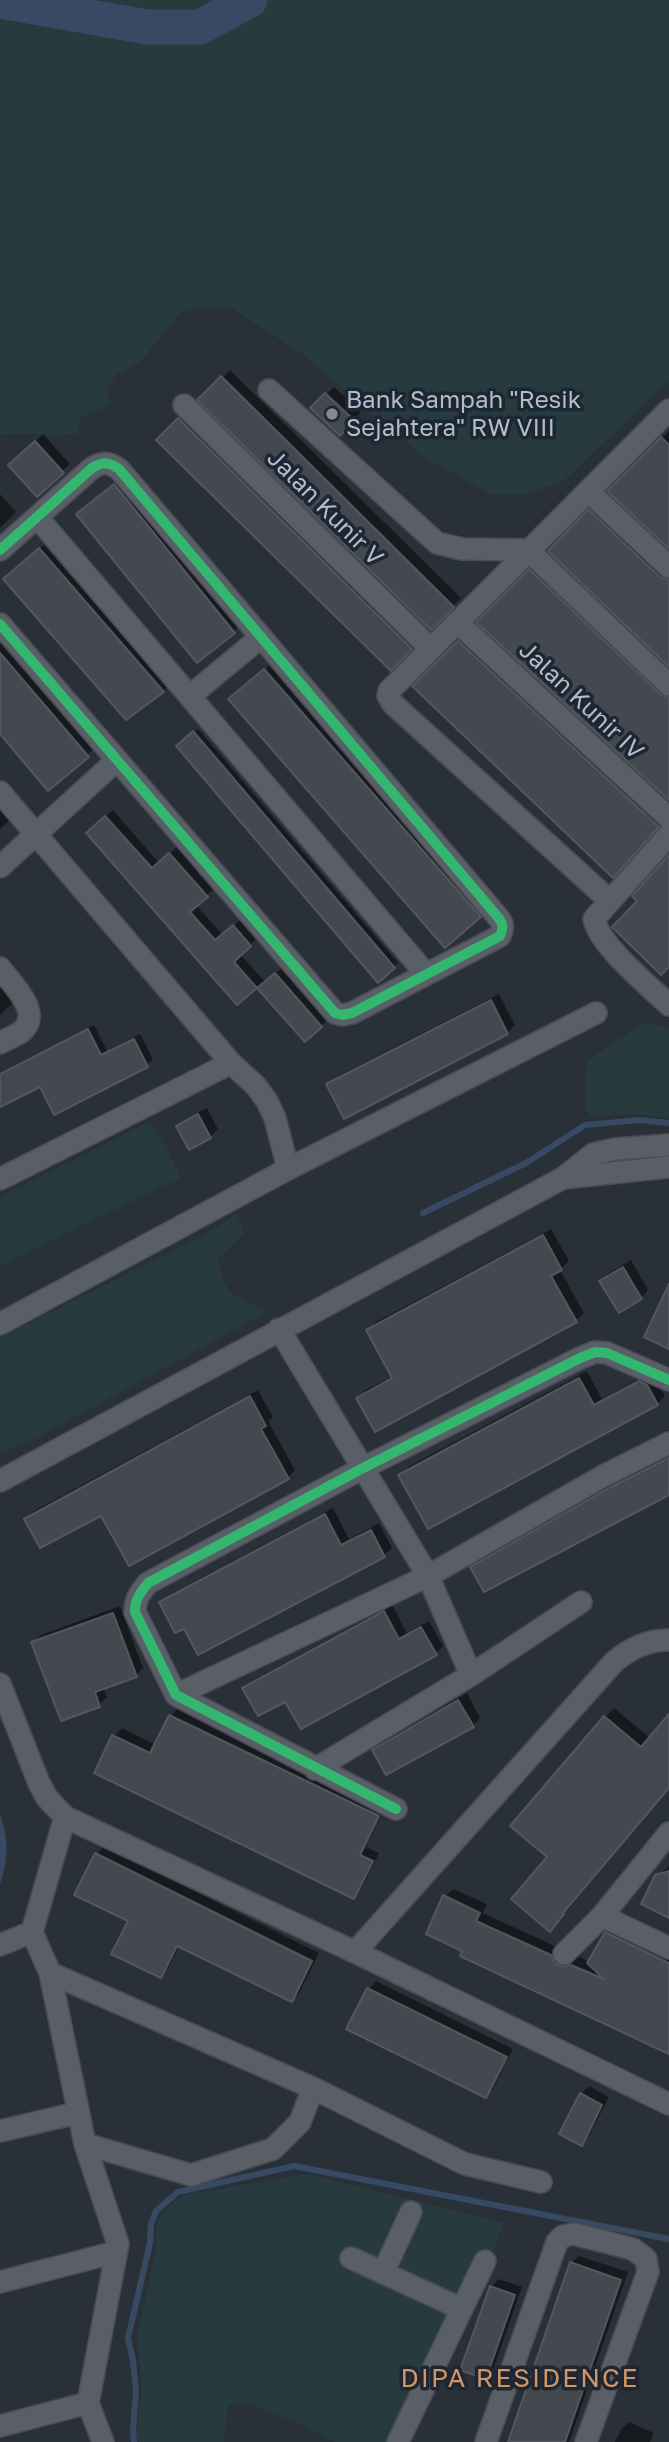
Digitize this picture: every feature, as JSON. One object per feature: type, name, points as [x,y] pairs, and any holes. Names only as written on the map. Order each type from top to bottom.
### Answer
[{"type":"street","points":[[269,390],[437,543],[461,549],[528,550],[669,685]]},
{"type":"street","name":"Jalan Kunir V","points":[[184,405],[430,648]]},
{"type":"street","points":[[609,900],[390,701],[388,696],[391,686],[588,491],[661,433],[669,410]]},
{"type":"street","points":[[0,550],[92,468],[102,462],[110,463],[119,469],[502,922],[500,936],[352,1013],[335,1013],[0,624]]},
{"type":"street","points":[[588,491],[669,567]]},
{"type":"street","points":[[38,517],[426,974]]},
{"type":"street","name":"Jalan Kunir IV","points":[[457,622],[669,818]]},
{"type":"street","points":[[190,696],[261,637]]},
{"type":"street","points":[[0,867],[117,760]]},
{"type":"street","points":[[0,792],[231,1063],[256,1086],[275,1118],[288,1169]]},
{"type":"street","points":[[667,999],[619,957],[594,923],[594,919],[669,835]]},
{"type":"street","points":[[0,968],[27,1002],[30,1014],[27,1025],[20,1032],[0,1043]]},
{"type":"street","points":[[0,1324],[288,1169],[596,1013]]},
{"type":"street","points":[[0,1179],[231,1063]]},
{"type":"street","points":[[3,1478],[563,1178],[593,1154],[626,1147],[669,1145]]},
{"type":"street","points":[[563,1178],[669,1167]]},
{"type":"street","points":[[279,1329],[428,1576],[471,1675]]},
{"type":"street","points":[[396,1809],[176,1695],[135,1612],[135,1601],[140,1593],[148,1583],[363,1468],[580,1357],[595,1352],[607,1353],[669,1380]]},
{"type":"street","points":[[176,1695],[428,1576],[605,1475],[669,1443]]},
{"type":"street","points":[[315,1769],[471,1675],[581,1602]]},
{"type":"street","points":[[355,1952],[614,1661],[631,1648],[669,1640]]},
{"type":"street","points":[[0,1684],[39,1783],[47,1798],[65,1817],[355,1952],[669,2104]]},
{"type":"street","points":[[65,1817],[32,1932],[50,1973],[77,2113],[118,2244],[88,2403],[103,2442]]},
{"type":"street","points":[[564,1954],[602,1916],[669,1833]]},
{"type":"street","points":[[602,1916],[669,1948]]},
{"type":"street","points":[[0,1945],[32,1932]]},
{"type":"street","points":[[50,1973],[313,2088],[465,2164],[541,2182]]},
{"type":"street","points":[[85,2144],[191,2175],[273,2149],[300,2122],[313,2088]]},
{"type":"street","points":[[0,2131],[77,2113]]},
{"type":"street","points":[[383,2273],[411,2212]]},
{"type":"street","points":[[486,2442],[557,2242],[563,2236],[573,2234],[633,2249],[646,2259],[648,2272],[586,2442]]},
{"type":"street","points":[[0,2282],[116,2252]]},
{"type":"street","points":[[351,2258],[462,2309]]},
{"type":"street","points":[[398,2442],[485,2261]]},
{"type":"street","points":[[0,2426],[88,2403]]},
{"type":"green space","points":[[0,0],[669,0],[669,381],[563,481],[524,495],[491,494],[425,458],[301,353],[230,307],[195,307],[181,312],[140,362],[116,375],[106,389],[110,405],[80,417],[77,434],[0,435]]},
{"type":"green space","points":[[646,1022],[669,1028],[669,1118],[635,1114],[591,1116],[586,1109],[587,1061]]},
{"type":"green space","points":[[151,1121],[181,1177],[0,1266],[0,1197]]},
{"type":"green space","points":[[236,1213],[245,1233],[218,1259],[223,1280],[241,1299],[269,1311],[38,1437],[0,1453],[0,1338],[217,1228]]},
{"type":"green space","points":[[306,2174],[504,2223],[470,2308],[409,2442],[335,2442],[249,2403],[228,2404],[224,2442],[139,2442],[136,2433],[142,2387],[137,2337],[157,2245],[156,2225],[163,2212],[177,2199],[188,2194]]},
{"type":"water","points":[[0,1815],[6,1850],[0,1884]]},
{"type":"building","points":[[221,376],[454,607],[431,630],[197,400]]},
{"type":"building","name":"Bank Sampah \"Resik Sejahtera\" RW VIII","points":[[325,393],[354,420],[340,436],[310,408]]},
{"type":"building","points":[[178,418],[412,649],[391,671],[156,440]]},
{"type":"building","points":[[661,437],[669,445],[669,549],[607,491]]},
{"type":"building","points":[[35,441],[64,473],[37,497],[8,465]]},
{"type":"building","points":[[114,484],[235,633],[197,663],[76,514]]},
{"type":"building","points":[[588,509],[660,577],[669,580],[669,667],[548,551]]},
{"type":"building","points":[[39,548],[164,692],[126,720],[3,579]]},
{"type":"building","points":[[529,569],[660,694],[669,698],[669,800],[476,622]]},
{"type":"building","points":[[458,641],[659,827],[613,878],[412,686]]},
{"type":"building","points":[[0,653],[89,757],[48,791],[0,734]]},
{"type":"building","points":[[264,669],[481,917],[445,948],[228,699]]},
{"type":"building","points":[[193,731],[395,968],[378,983],[176,746]]},
{"type":"building","points":[[105,816],[152,868],[169,853],[208,897],[190,912],[215,940],[233,925],[251,946],[234,962],[257,988],[237,1005],[86,833]]},
{"type":"building","points":[[669,855],[669,967],[661,975],[612,927],[637,901],[632,896]]},
{"type":"building","points":[[275,973],[322,1027],[305,1042],[257,988]]},
{"type":"building","points":[[491,1000],[508,1034],[344,1119],[326,1084]]},
{"type":"building","points":[[88,1029],[101,1055],[134,1039],[148,1067],[54,1115],[40,1087],[0,1107],[0,1074]]},
{"type":"building","points":[[198,1114],[211,1138],[189,1150],[176,1126]]},
{"type":"building","points":[[543,1235],[562,1270],[551,1276],[577,1322],[375,1432],[356,1398],[392,1378],[366,1330]]},
{"type":"building","points":[[623,1267],[642,1299],[619,1313],[599,1281]]},
{"type":"building","points":[[669,1284],[669,1349],[644,1337]]},
{"type":"building","points":[[579,1378],[594,1405],[639,1381],[647,1385],[658,1405],[428,1529],[398,1475]]},
{"type":"building","points":[[250,1396],[266,1426],[261,1429],[289,1479],[129,1566],[101,1516],[40,1548],[24,1519]]},
{"type":"building","points":[[669,1458],[669,1495],[484,1592],[470,1567],[611,1487]]},
{"type":"building","points":[[325,1514],[341,1545],[371,1530],[385,1557],[198,1655],[184,1629],[175,1633],[159,1602]]},
{"type":"building","points":[[384,1611],[399,1639],[421,1627],[437,1655],[301,1729],[285,1702],[258,1716],[242,1688]]},
{"type":"building","points":[[113,1613],[137,1677],[95,1692],[100,1707],[61,1721],[31,1642]]},
{"type":"building","points":[[458,1700],[474,1727],[386,1775],[372,1750]]},
{"type":"building","points":[[669,1714],[669,1788],[550,1932],[511,1899],[547,1857],[510,1826],[604,1716],[641,1747]]},
{"type":"building","points":[[169,1715],[379,1816],[360,1855],[373,1861],[354,1899],[94,1773],[112,1735],[150,1753]]},
{"type":"building","points":[[95,1853],[312,1961],[292,2002],[177,1946],[161,1978],[111,1954],[128,1921],[74,1895]]},
{"type":"building","points":[[669,1871],[669,1918],[641,1904],[655,1875]]},
{"type":"building","points":[[443,1895],[480,1913],[476,1921],[551,1955],[554,1963],[560,1966],[571,1965],[604,1979],[587,1963],[605,1932],[669,1963],[669,2054],[460,1956],[462,1951],[426,1934]]},
{"type":"building","points":[[367,1988],[507,2057],[486,2098],[346,2029]]},
{"type":"building","points":[[580,2093],[602,2105],[582,2146],[559,2134]]},
{"type":"building","points":[[570,2262],[621,2280],[565,2442],[508,2442]]},
{"type":"building","points":[[490,2286],[515,2295],[486,2379],[460,2370]]},
{"type":"waterway","points":[[0,1],[147,27],[200,27],[250,0]]},
{"type":"waterway","points":[[423,1213],[526,1163],[585,1125],[639,1120],[669,1123]]},
{"type":"waterway","points":[[134,2442],[136,2391],[128,2338],[150,2243],[151,2224],[156,2211],[178,2192],[294,2166],[669,2239]]},
{"type":"cycle path","points":[[0,550],[92,468],[105,463],[119,469],[497,916],[502,925],[500,936],[352,1013],[335,1013],[0,624]]},
{"type":"cycle path","points":[[396,1809],[176,1695],[135,1612],[140,1593],[148,1583],[363,1468],[580,1358],[595,1352],[607,1353],[669,1380]]},
{"type":"place","name":"Bank Sampah \"Resik Sejahtera\" RW VIII","points":[[332,414]]},
{"type":"district","name":"DIPA RESIDENCE","points":[[520,2379]]}]
